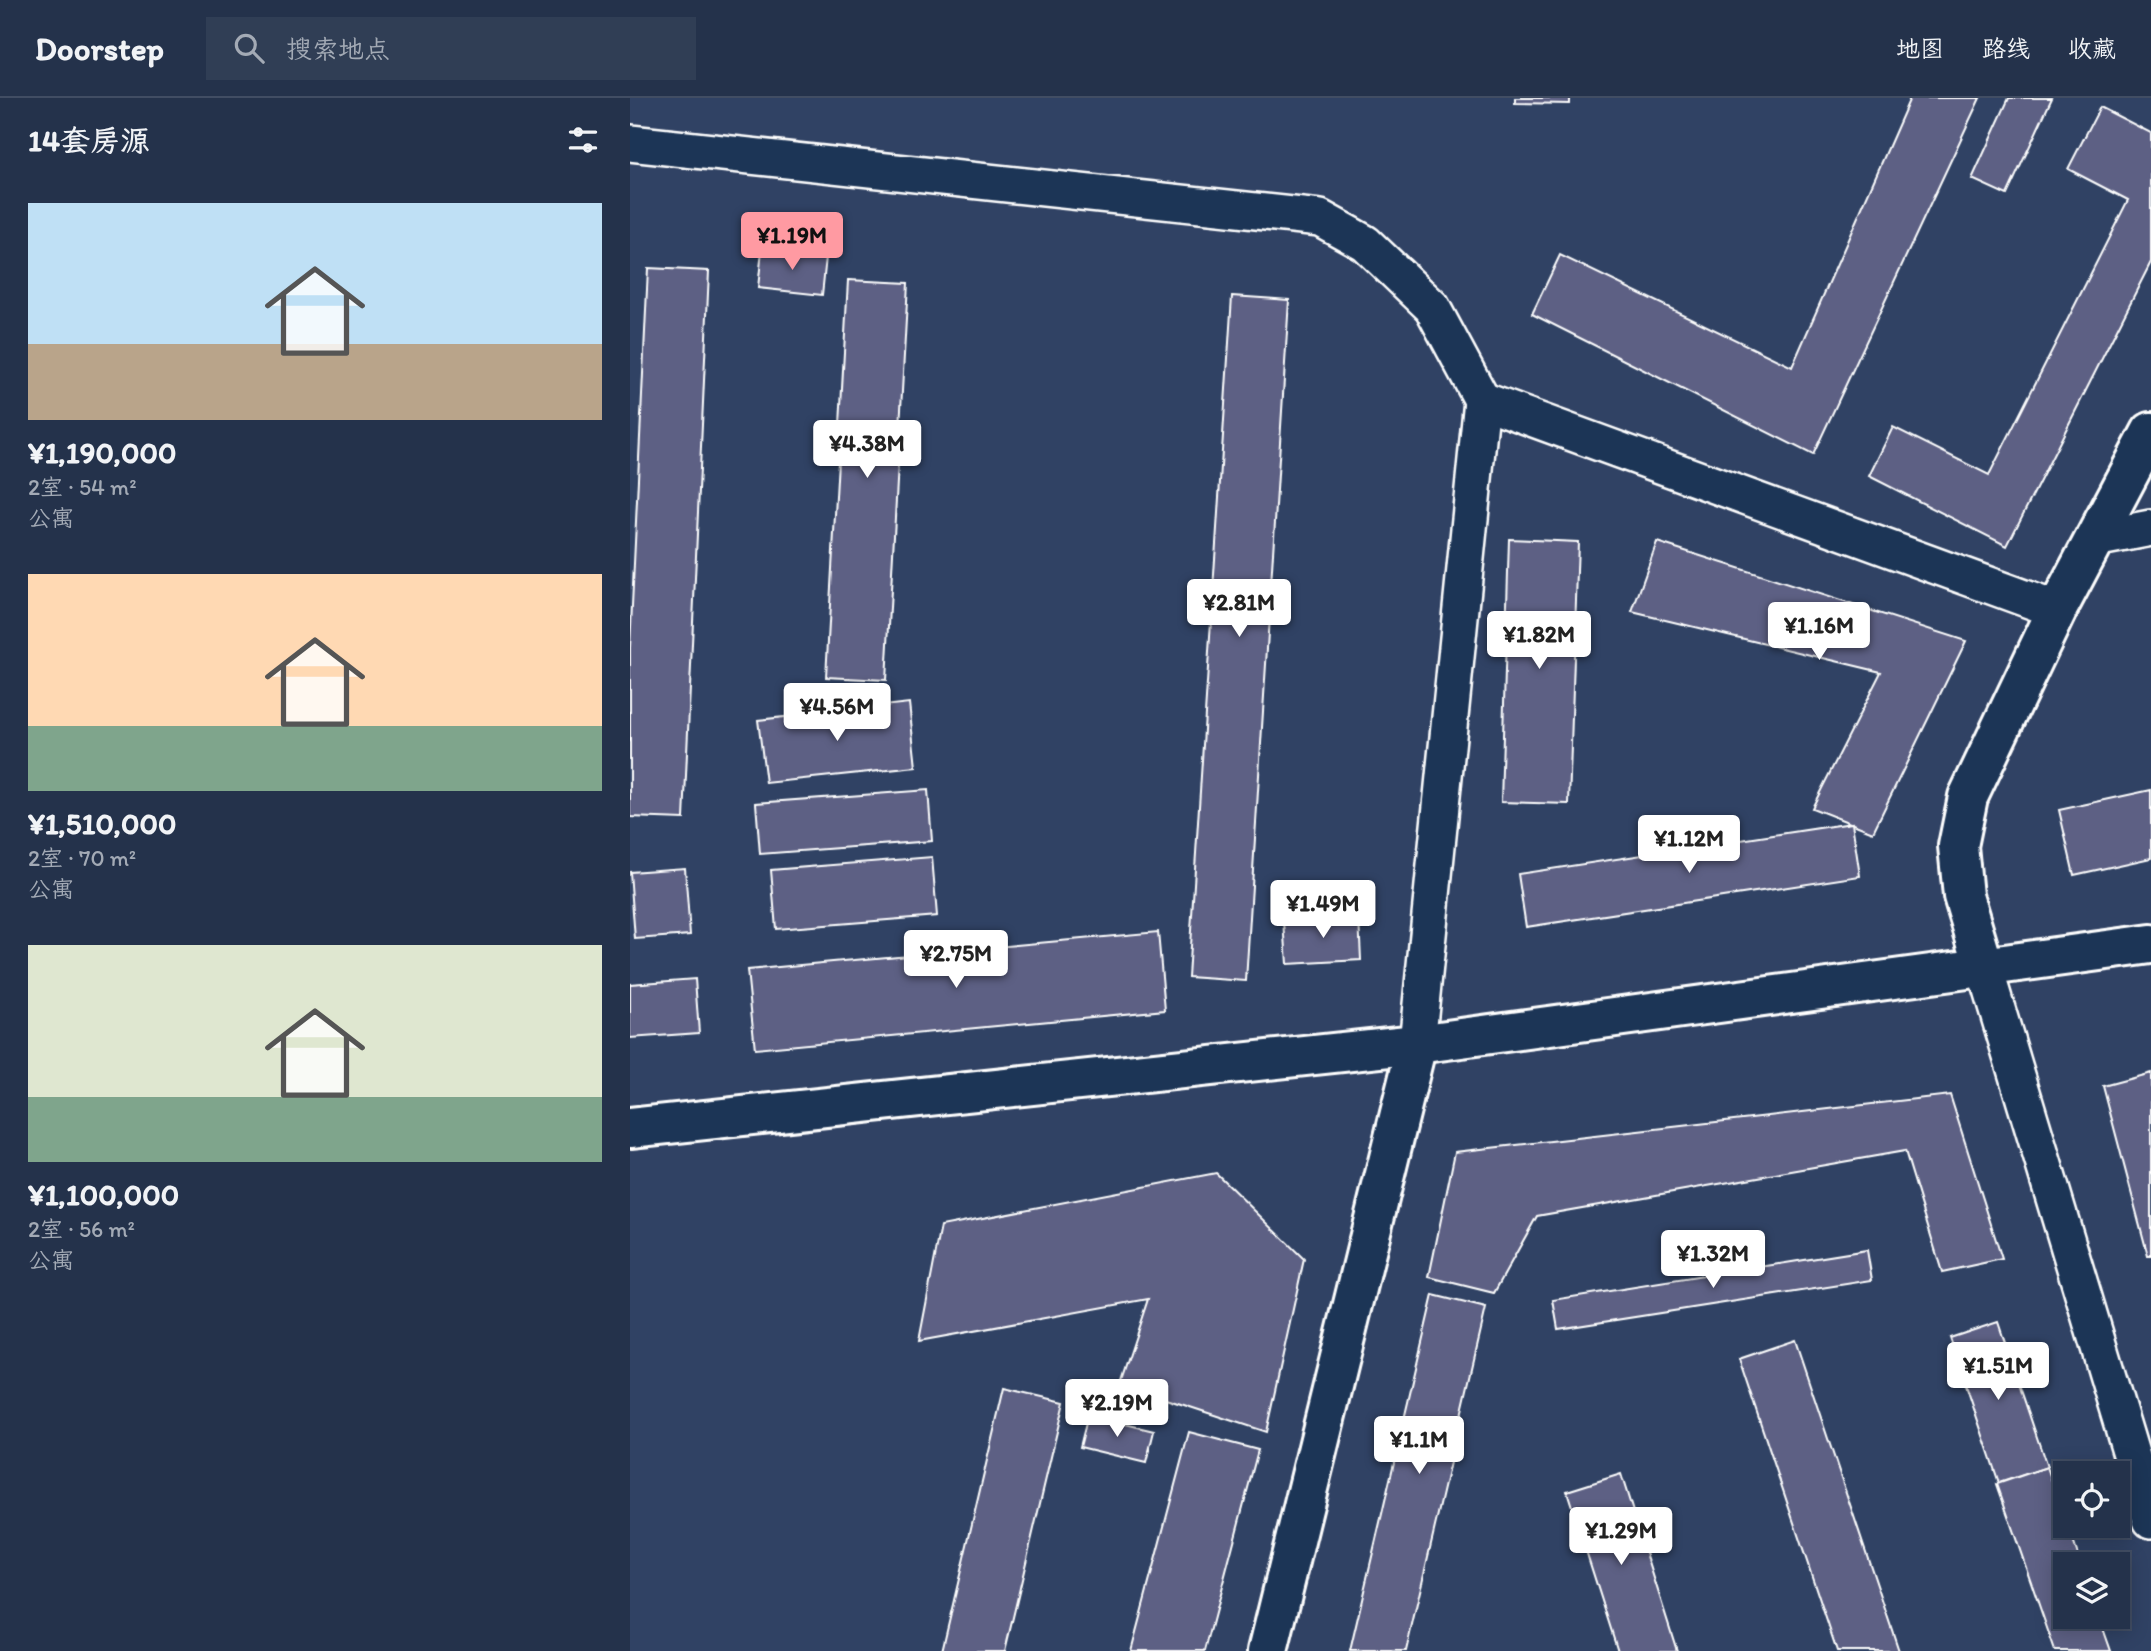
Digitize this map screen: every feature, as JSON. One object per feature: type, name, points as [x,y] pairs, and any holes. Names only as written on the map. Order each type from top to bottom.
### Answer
[{"type":"street","points":[[630,143],[1320,218],[1365,243],[1432,307],[1482,400],[1417,1044],[1268,1651]]},
{"type":"street","points":[[1482,400],[2057,610]]},
{"type":"street","points":[[2151,432],[2057,610],[1968,797],[1958,846],[1963,896],[2151,1520]]},
{"type":"street","points":[[2094,539],[2151,528]]},
{"type":"street","points":[[630,1129],[1417,1044],[2151,944]]},
{"type":"building","points":[[1515,98],[1570,98],[1570,104],[1515,103]]},
{"type":"building","points":[[1910,98],[1980,98],[1813,455],[1532,314],[1560,255],[1792,367]]},
{"type":"building","points":[[2009,98],[2052,98],[2007,195],[1972,179]]},
{"type":"building","points":[[2100,107],[2151,133],[2151,262],[2007,546],[1869,476],[1893,427],[1989,475],[2128,200],[2068,169]]},
{"type":"building","points":[[762,250],[826,257],[822,295],[758,288]]},
{"type":"building","points":[[648,268],[709,271],[684,819],[630,817],[630,648]]},
{"type":"building","points":[[848,280],[908,283],[886,680],[826,677]]},
{"type":"building","points":[[1232,296],[1289,300],[1246,981],[1188,977]]},
{"type":"building","points":[[1509,539],[1578,542],[1569,804],[1501,802]]},
{"type":"building","points":[[1657,542],[1966,641],[1873,832],[1812,808],[1881,672],[1632,612]]},
{"type":"building","points":[[909,703],[916,767],[766,783],[758,720]]},
{"type":"building","points":[[928,790],[932,841],[760,854],[756,803]]},
{"type":"building","points":[[2151,790],[2151,858],[2074,875],[2059,810]]},
{"type":"building","points":[[1852,823],[1860,876],[1526,927],[1518,874]]},
{"type":"building","points":[[932,857],[937,916],[776,929],[771,870]]},
{"type":"building","points":[[685,868],[690,935],[635,939],[630,872]]},
{"type":"building","points":[[1359,917],[1361,960],[1287,964],[1284,921]]},
{"type":"building","points":[[1158,932],[1165,1010],[755,1049],[747,970]]},
{"type":"building","points":[[695,979],[699,1033],[630,1038],[630,984]]},
{"type":"building","points":[[2151,1073],[2151,1256],[2148,1256],[2103,1086]]},
{"type":"building","points":[[1950,1095],[2002,1259],[1942,1272],[1905,1151],[1537,1216],[1494,1293],[1429,1277],[1455,1152]]},
{"type":"building","points":[[1216,1173],[1304,1259],[1266,1432],[1120,1384],[1148,1299],[919,1341],[941,1226]]},
{"type":"building","points":[[1867,1250],[1872,1280],[1558,1329],[1553,1300]]},
{"type":"building","points":[[1433,1295],[1486,1308],[1406,1651],[1350,1651]]},
{"type":"building","points":[[1998,1322],[2047,1467],[1999,1483],[1950,1338]]},
{"type":"building","points":[[1795,1340],[1899,1651],[1837,1651],[1739,1359]]},
{"type":"building","points":[[1004,1388],[1064,1402],[1005,1651],[942,1651]]},
{"type":"building","points":[[1088,1415],[1154,1431],[1146,1463],[1080,1447]]},
{"type":"building","points":[[1189,1432],[1258,1450],[1205,1651],[1131,1651]]},
{"type":"building","points":[[2047,1467],[2053,1484],[2053,1538],[2072,1538],[2077,1552],[2053,1552],[2053,1629],[2103,1629],[2111,1651],[2055,1651],[1997,1484]]},
{"type":"building","points":[[1621,1474],[1677,1651],[1618,1651],[1567,1491]]}]
